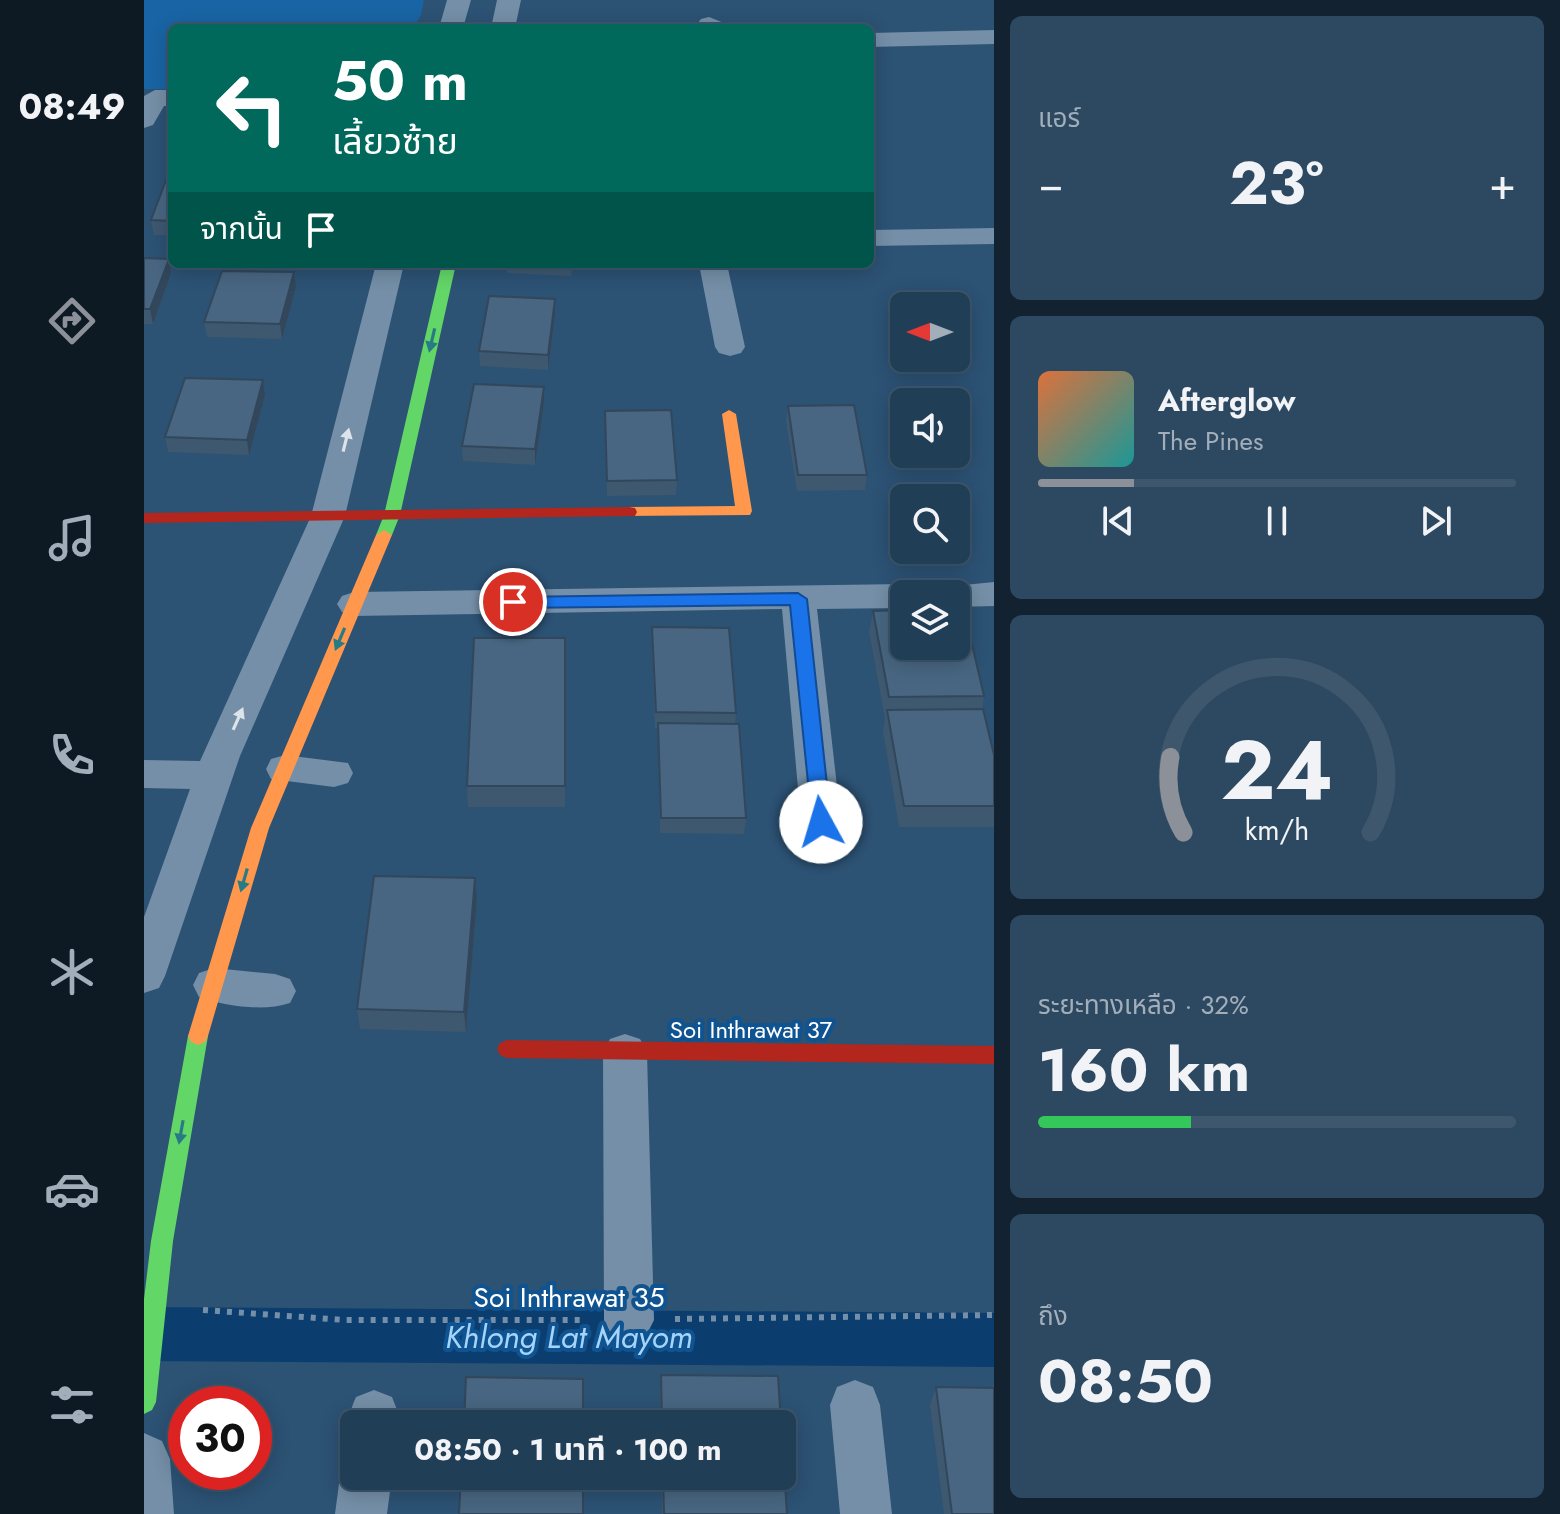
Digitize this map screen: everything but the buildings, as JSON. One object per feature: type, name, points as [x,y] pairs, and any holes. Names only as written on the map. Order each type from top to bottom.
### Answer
[{"type":"street","points":[[452,24],[459,0]]},
{"type":"street","points":[[504,24],[509,0]]},
{"type":"street","points":[[874,40],[994,37]]},
{"type":"street","points":[[144,120],[155,98],[168,98]]},
{"type":"street","points":[[874,238],[994,236]]},
{"type":"street","points":[[144,976],[215,775],[328,516],[389,268]]},
{"type":"street","points":[[144,1402],[162,1241],[196,1044],[260,828],[392,515],[448,268]]},
{"type":"street","points":[[714,268],[730,347]]},
{"type":"street","points":[[144,518],[744,511],[729,414]]},
{"type":"street","points":[[970,595],[994,594]]},
{"type":"street","points":[[354,604],[890,596]]},
{"type":"street","points":[[798,599],[821,822]]},
{"type":"street","points":[[285,769],[334,773]]},
{"type":"street","points":[[144,774],[215,775]]},
{"type":"street","points":[[214,985],[275,991]]},
{"type":"street","name":"Soi Inthrawat 37","points":[[507,1049],[994,1055]]},
{"type":"street","points":[[625,1052],[629,1320]]},
{"type":"street","points":[[855,1405],[866,1514]]},
{"type":"street","points":[[144,1459],[148,1514]]},
{"type":"street","points":[[361,1514],[364,1490]]},
{"type":"path","name":"Soi Inthrawat 35","points":[[187,1310],[345,1320],[994,1315]]},
{"type":"shaded area","points":[[144,0],[424,0],[415,24],[168,24],[168,89],[144,89]]},
{"type":"waterway","name":"Khlong Lat Mayom","points":[[144,1334],[994,1340]]},
{"type":"traffic: fast","points":[[384,535],[392,515],[448,268]]},
{"type":"traffic: fast","points":[[144,1402],[162,1241],[198,1036]]},
{"type":"traffic: slow","points":[[629,512],[744,511],[729,414]]},
{"type":"traffic: slow","points":[[198,1036],[260,828],[384,535]]},
{"type":"traffic: jam","points":[[144,518],[629,512]]},
{"type":"traffic: jam","points":[[507,1049],[994,1055]]},
{"type":"route","points":[[513,602],[798,599],[821,822]]}]
